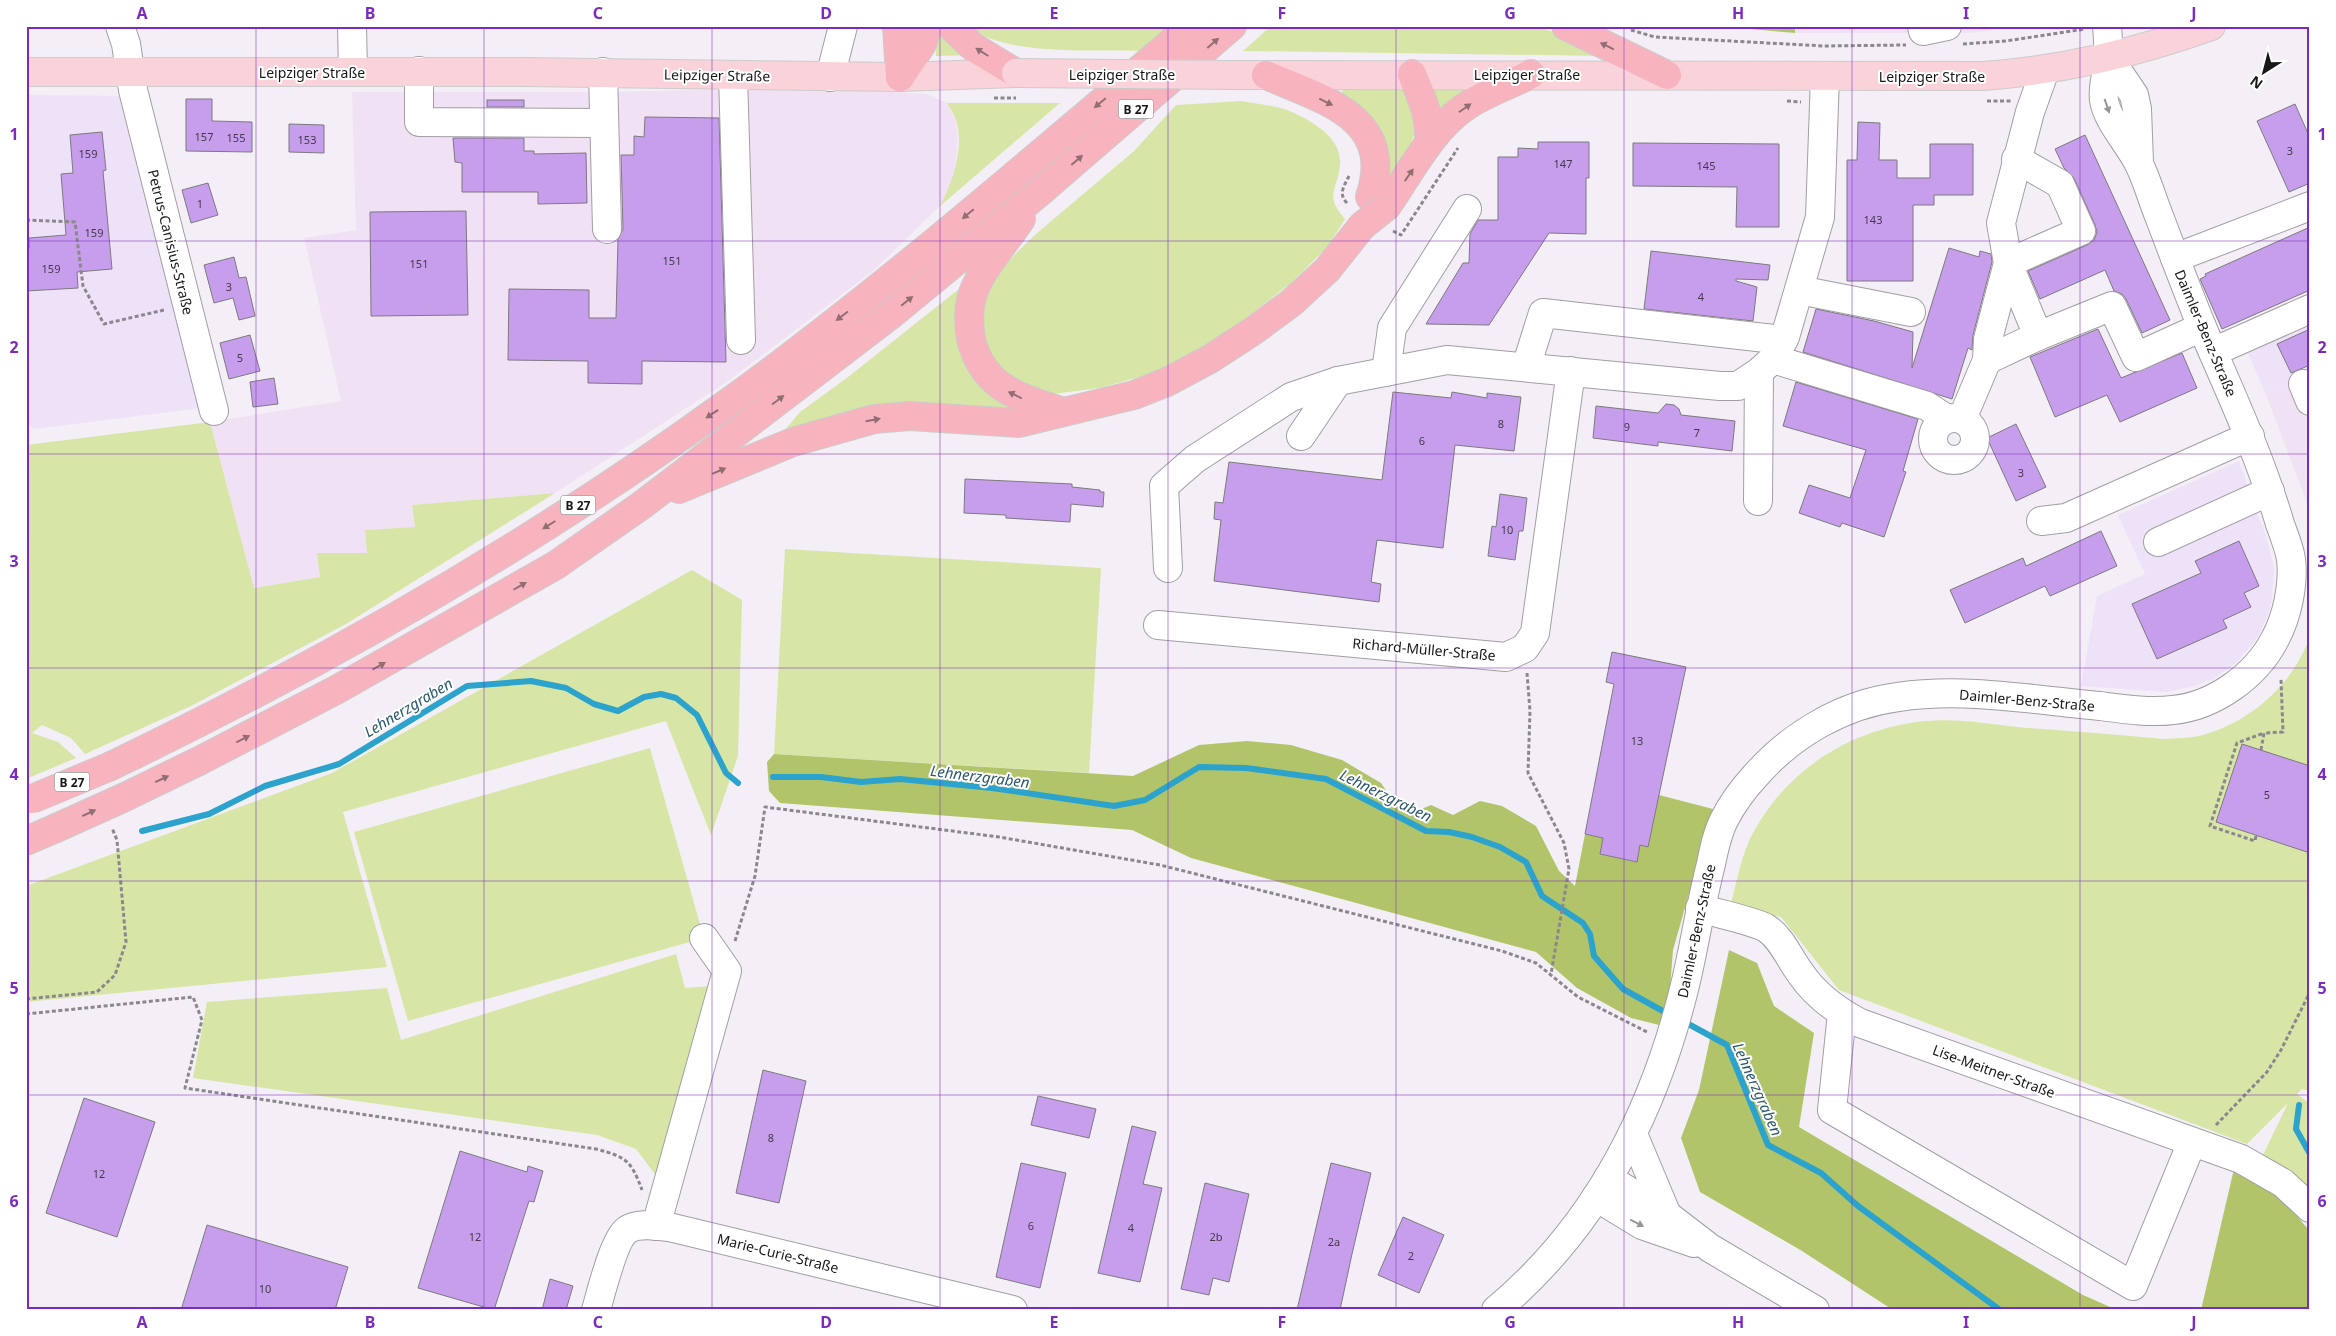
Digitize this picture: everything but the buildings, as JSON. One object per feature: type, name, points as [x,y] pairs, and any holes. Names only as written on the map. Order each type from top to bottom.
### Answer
[{"type":"highway","points":[[897,26],[900,78]]},
{"type":"highway","points":[[900,78],[922,44],[928,26]]},
{"type":"highway","points":[[951,26],[1004,74]]},
{"type":"highway","name":"B 27","points":[[29,800],[111,766],[275,685],[377,628],[550,525],[725,406],[875,291],[1191,26]]},
{"type":"highway","name":"B 27","points":[[26,841],[125,797],[199,761],[336,690],[556,565],[642,505],[892,313],[1040,192],[1232,26]]},
{"type":"highway","points":[[1566,26],[1667,75]]},
{"type":"highway","points":[[1412,74],[1426,107],[1430,123],[1430,142]]},
{"type":"highway","points":[[1368,202],[1465,107],[1531,74]]},
{"type":"highway","points":[[642,505],[792,442],[874,419],[910,416],[1019,422],[1134,395],[1167,382],[1210,359],[1291,303],[1327,270],[1356,235],[1376,178],[1377,163],[1372,142],[1361,126],[1346,112],[1266,75]]},
{"type":"highway","points":[[1040,192],[977,286],[971,300],[969,327],[975,354],[987,375],[1003,389],[1021,398],[1061,412]]},
{"type":"main road","name":"Leipziger Straße","points":[[26,72],[603,72],[900,78],[1004,74],[1975,76],[2045,70],[2108,58],[2155,46],[2211,26]]},
{"type":"street","name":"Petrus-Canisius-Straße","points":[[120,26],[126,44],[130,72],[214,411]]},
{"type":"street","points":[[352,26],[353,72]]},
{"type":"street","points":[[830,77],[843,26]]},
{"type":"street","points":[[2100,27],[2108,58]]},
{"type":"street","points":[[1917,36],[1923,31],[1954,35]]},
{"type":"street","name":"Daimler-Benz-Straße","points":[[1496,1310],[1564,1244],[1602,1188],[1633,1134],[1655,1085],[1670,1040],[1686,982],[1700,908],[1716,840],[1724,821],[1754,777],[1776,754],[1802,734],[1851,708],[1896,697],[1961,692],[2142,710],[2174,710],[2206,701],[2234,686],[2270,650],[2280,631],[2300,556],[2270,491],[2250,436],[2208,340],[2139,164],[2137,109],[2134,95],[2108,58]]},
{"type":"street","points":[[2038,336],[2008,263],[2001,223],[2016,159],[2045,70]]},
{"type":"street","points":[[419,72],[418,122],[604,123]]},
{"type":"street","points":[[603,72],[607,229]]},
{"type":"street","points":[[733,76],[741,340]]},
{"type":"street","points":[[1758,501],[1772,357],[1799,290],[1820,217],[1826,76]]},
{"type":"street","points":[[2008,263],[2081,231],[2060,184],[2016,159]]},
{"type":"street","points":[[2175,258],[2310,206]]},
{"type":"street","points":[[1386,372],[1392,328],[1467,209]]},
{"type":"street","points":[[1955,419],[1987,360],[1988,340],[2008,263]]},
{"type":"street","points":[[1799,290],[1911,312]]},
{"type":"street","points":[[1987,360],[2038,336],[2112,306],[2136,357],[2208,340],[2310,309]]},
{"type":"street","points":[[1526,367],[1543,313],[1772,357],[1927,406],[1973,429],[1974,444],[1966,457],[1950,466]]},
{"type":"street","points":[[1168,568],[1164,486],[1195,459],[1291,397],[1338,381],[1447,360],[1720,386],[1738,386],[1772,357]]},
{"type":"street","points":[[1525,648],[1535,633],[1571,371]]},
{"type":"street","points":[[1301,436],[1338,381]]},
{"type":"street","points":[[2041,521],[2066,518],[2250,436]]},
{"type":"street","points":[[2158,542],[2270,491]]},
{"type":"street","name":"Richard-Müller-Straße","points":[[1158,625],[1506,657],[1525,648]]},
{"type":"street","name":"Lise-Meitner-Straße","points":[[1700,908],[1766,928],[1781,944],[1801,975],[1818,994],[1842,1013],[1860,1023],[2241,1159],[2282,1183],[2310,1208]]},
{"type":"street","points":[[596,1310],[619,1238],[628,1229],[649,1225],[727,971],[704,938]]},
{"type":"street","points":[[1842,1013],[1832,1110],[2133,1286],[2192,1142]]},
{"type":"street","points":[[1633,1134],[1667,1215]]},
{"type":"street","points":[[1602,1188],[1667,1215],[1710,1248],[1815,1310]]},
{"type":"street","points":[[1602,1188],[1642,1225],[1710,1248]]},
{"type":"street","name":"Marie-Curie-Straße","points":[[649,1225],[669,1226],[1013,1310]]},
{"type":"path","points":[[1954,35],[2006,41],[2100,27]]},
{"type":"path","points":[[1628,29],[1655,36],[1824,46],[1917,36]]},
{"type":"path","points":[[1782,101],[1809,102]]},
{"type":"path","points":[[1401,235],[1462,141]]},
{"type":"path","points":[[1350,174],[1342,189],[1342,197],[1368,202]]},
{"type":"path","points":[[26,220],[75,222],[83,286],[104,324],[187,304]]},
{"type":"path","points":[[1525,648],[1530,711],[1528,773],[1564,842],[1569,869],[1551,974]]},
{"type":"path","points":[[2256,836],[2255,842],[2210,826],[2237,743],[2264,733],[2283,732],[2281,679]]},
{"type":"path","points":[[2261,750],[2264,733]]},
{"type":"path","points":[[727,971],[754,876],[765,808],[999,836],[1160,865],[1502,951],[1536,963],[1578,997],[1670,1040]]},
{"type":"path","points":[[26,999],[97,992],[115,975],[126,942],[117,840]]},
{"type":"path","points":[[2192,1142],[2217,1124],[2267,1072],[2281,1050],[2310,992]]},
{"type":"path","points":[[26,1014],[193,997],[202,1020],[185,1088],[596,1149],[620,1156],[635,1171],[644,1196],[649,1225]]},
{"type":"shaded area","points":[[1795,26],[2015,26],[1972,33],[1795,33]]},
{"type":"shaded area","points":[[833,88],[927,94],[947,103],[956,121],[958,136],[956,162],[949,191],[939,207],[873,271],[728,381],[555,493],[412,505],[415,527],[365,530],[367,553],[317,553],[320,577],[254,588],[210,422],[341,401],[304,238],[356,230],[352,92],[586,92]]},
{"type":"shaded area","points":[[26,95],[128,96],[167,281],[201,408],[34,429],[26,423]]},
{"type":"shaded area","points":[[2310,301],[2310,375],[2266,395],[2239,332]]},
{"type":"shaded area","points":[[2310,375],[2310,511],[2266,395]]},
{"type":"shaded area","points":[[2239,461],[2267,539],[2274,568],[2269,613],[2256,640],[2235,664],[2213,679],[2198,685],[2168,692],[2081,686],[2097,596],[2145,574],[2118,515]]},
{"type":"green space","points":[[963,26],[1171,26],[1142,51],[1026,47],[1004,43],[983,36]]},
{"type":"green space","points":[[1271,26],[1536,26],[1605,50],[1606,56],[1243,51]]},
{"type":"green space","points":[[1718,26],[1795,26],[1795,33]]},
{"type":"green space","points":[[937,30],[969,55],[936,56]]},
{"type":"green space","points":[[1427,86],[1478,87],[1440,119]]},
{"type":"green space","points":[[1405,88],[1418,123],[1405,161],[1390,188],[1341,93],[1343,90]]},
{"type":"green space","points":[[1241,101],[1276,107],[1305,118],[1323,130],[1336,146],[1340,165],[1333,198],[1345,219],[1328,246],[1291,283],[1221,337],[1181,361],[1143,376],[1099,388],[1053,394],[1021,384],[996,365],[984,346],[979,320],[985,293],[1010,259],[1036,234],[1134,151],[1176,105]]},
{"type":"green space","points":[[947,103],[1060,103],[939,207],[956,165],[959,141],[956,120]]},
{"type":"green space","points":[[964,285],[961,300],[1020,409],[790,433],[784,431],[800,412],[848,377]]},
{"type":"green space","points":[[210,422],[254,588],[320,577],[317,553],[367,553],[365,530],[415,527],[412,505],[555,493],[346,624],[191,706],[85,754],[71,738],[42,725],[32,733],[58,742],[76,758],[26,779],[26,445]]},
{"type":"green space","points":[[785,549],[1101,568],[1089,773],[774,754]]},
{"type":"green space","points":[[692,570],[742,600],[738,756],[711,835],[666,721],[343,812],[387,967],[26,1002],[26,886],[332,773]]},
{"type":"green space","points":[[2310,636],[2310,1091],[2302,1089],[2297,1094],[2310,1104],[2310,1190],[2305,1184],[2262,1157],[2288,1103],[2247,1144],[1839,990],[1781,917],[1730,907],[1746,849],[1763,816],[1780,794],[1799,775],[1821,758],[1845,744],[1871,733],[1898,725],[1939,720],[2164,739],[2199,736],[2235,722],[2267,700],[2293,670]]},
{"type":"green space","points":[[1247,741],[1291,745],[1342,760],[1381,783],[1395,804],[1412,813],[1431,805],[1453,815],[1480,801],[1502,806],[1536,826],[1559,871],[1575,886],[1585,834],[1603,838],[1600,854],[1636,862],[1640,845],[1648,846],[1659,795],[1713,809],[1673,950],[1667,1027],[1631,1018],[1577,988],[1536,952],[1191,858],[1132,830],[780,803],[769,791],[767,762],[774,754],[1133,776],[1199,745]]},
{"type":"green space","points":[[650,748],[704,938],[408,1021],[354,832]]},
{"type":"green space","points":[[1729,950],[1757,963],[1774,1006],[1814,1033],[1799,1127],[2083,1295],[2117,1310],[1893,1310],[1802,1251],[1700,1192],[1681,1138],[1699,1090]]},
{"type":"green space","points":[[676,954],[685,988],[711,986],[657,1177],[636,1149],[597,1135],[193,1078],[207,1002],[387,988],[401,1040]]},
{"type":"green space","points":[[2234,1169],[2277,1192],[2307,1228],[2310,1237],[2310,1310],[2201,1310]]},
{"type":"waterway","name":"Lehnerzgraben","points":[[142,831],[209,814],[265,786],[339,764],[467,686],[531,681],[566,688],[594,704],[618,711],[644,697],[661,694],[676,698],[697,715],[726,773],[738,783]]},
{"type":"waterway","name":"Lehnerzgraben","points":[[773,777],[821,777],[861,782],[900,779],[992,788],[1114,806],[1145,800],[1199,767],[1246,768],[1326,779],[1426,831],[1449,832],[1472,837],[1500,847],[1526,862],[1542,896],[1583,923],[1590,934],[1594,956],[1623,989],[1670,1015]]},
{"type":"waterway","name":"Lehnerzgraben","points":[[1681,1020],[1727,1045],[1768,1145],[1821,1173],[1858,1206],[2000,1310]]},
{"type":"waterway","points":[[2299,1105],[2296,1129],[2310,1154]]}]
